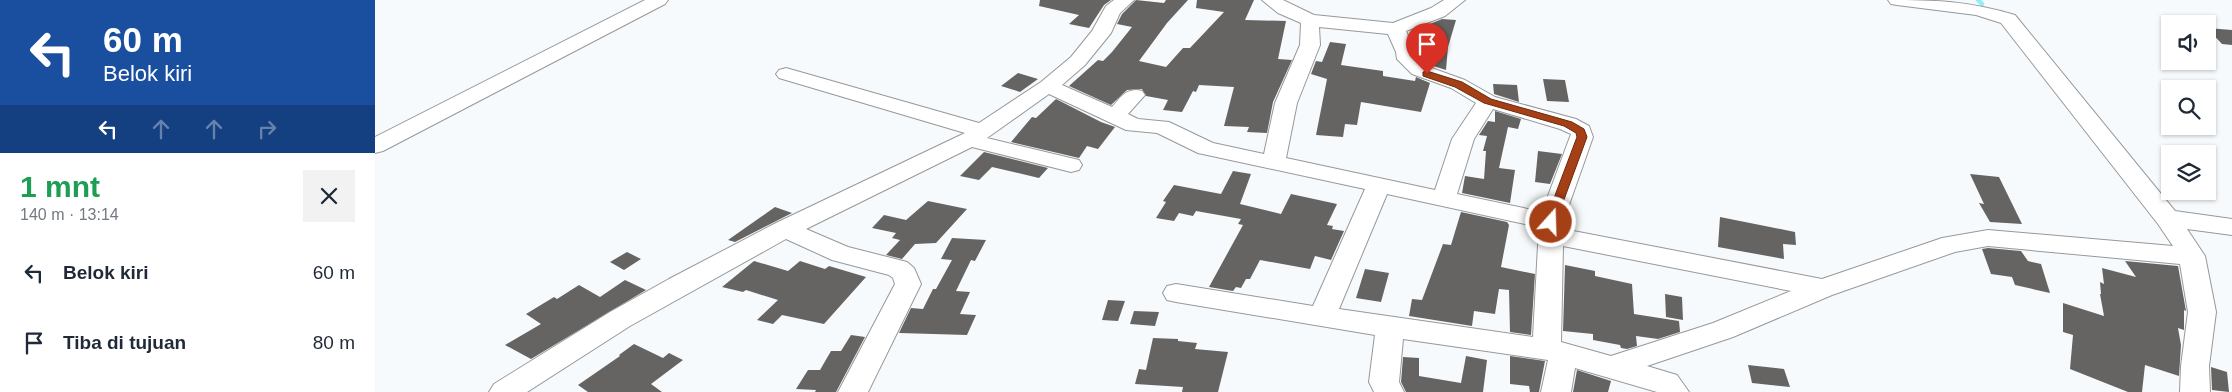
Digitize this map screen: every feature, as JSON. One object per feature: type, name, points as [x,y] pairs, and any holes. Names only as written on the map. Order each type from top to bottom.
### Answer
[{"type":"street","points":[[375,146],[659,0]]},
{"type":"street","points":[[504,392],[620,318],[785,229],[976,136],[1048,86],[1090,49],[1101,33],[1111,10],[1125,0]]},
{"type":"street","points":[[1271,0],[1284,9],[1310,20],[1395,29],[1438,12],[1456,0]]},
{"type":"street","points":[[1897,0],[1978,10],[2007,19],[2167,218],[2191,256],[2202,312],[2195,366],[2195,392]]},
{"type":"street","points":[[1274,162],[1286,103],[1310,45],[1310,20]]},
{"type":"street","points":[[1395,29],[1406,52],[1407,59],[1413,67],[1466,88],[1488,101],[1568,124],[1581,131],[1582,137],[1551,228],[1556,392]]},
{"type":"street","points":[[786,74],[1071,165]]},
{"type":"street","points":[[1048,86],[1134,125],[1161,126],[1206,148],[1379,184],[1444,199],[1551,228],[1823,288]]},
{"type":"street","points":[[1115,116],[1135,95]]},
{"type":"street","points":[[1444,199],[1463,139],[1488,101]]},
{"type":"street","points":[[1322,317],[1379,184]]},
{"type":"street","points":[[2167,218],[2232,227]]},
{"type":"street","points":[[785,229],[841,254],[898,268],[905,274],[908,284],[853,392]]},
{"type":"street","points":[[1612,367],[1723,330],[1823,288],[1951,244],[1988,238],[2191,256]]},
{"type":"street","points":[[1176,293],[1322,317],[1555,351],[1667,383],[1674,392]]},
{"type":"street","points":[[1389,392],[1383,382],[1390,326]]},
{"type":"building","points":[[1040,0],[1111,0],[1104,5],[1089,28],[1069,24],[1079,15],[1039,6]]},
{"type":"building","points":[[1136,0],[1164,3],[1166,0],[1188,0],[1167,23],[1139,61],[1166,67],[1183,48],[1190,48],[1224,12],[1196,8],[1197,0],[1254,0],[1245,20],[1286,21],[1278,59],[1292,60],[1273,102],[1267,133],[1247,132],[1249,127],[1224,126],[1234,87],[1199,85],[1196,92],[1193,91],[1182,112],[1163,110],[1168,100],[1146,96],[1142,89],[1127,90],[1111,105],[1069,86],[1098,60],[1103,61],[1132,27],[1117,24],[1122,14]]},
{"type":"building","points":[[1442,19],[1456,20],[1448,47],[1446,70],[1427,64],[1422,59],[1431,34],[1430,24]]},
{"type":"building","points":[[2216,29],[2232,30],[2232,45],[2222,44],[2216,38]]},
{"type":"building","points":[[1330,42],[1346,44],[1341,65],[1383,71],[1383,76],[1415,81],[1416,77],[1430,83],[1421,112],[1361,102],[1357,125],[1345,124],[1343,137],[1316,135],[1327,79],[1311,74],[1316,61],[1322,62]]},
{"type":"building","points":[[1018,73],[1038,79],[1020,92],[1001,86]]},
{"type":"building","points":[[1543,79],[1565,80],[1569,102],[1547,101]]},
{"type":"building","points":[[1493,84],[1517,85],[1519,102],[1494,94]]},
{"type":"building","points":[[1056,99],[1115,127],[1098,149],[1087,146],[1079,158],[1011,142],[1032,117],[1036,118]]},
{"type":"building","points":[[1495,111],[1521,119],[1518,129],[1508,127],[1499,168],[1515,170],[1510,203],[1462,193],[1465,176],[1484,179],[1486,151],[1483,151],[1487,136],[1479,135],[1488,121],[1495,122]]},
{"type":"building","points":[[1538,151],[1562,154],[1550,184],[1535,182]]},
{"type":"building","points":[[984,152],[1048,168],[1039,178],[992,167],[979,180],[960,176]]},
{"type":"building","points":[[1233,171],[1251,174],[1240,204],[1281,214],[1291,194],[1337,204],[1327,225],[1333,226],[1332,229],[1344,231],[1331,260],[1315,256],[1310,269],[1260,260],[1250,279],[1246,279],[1241,288],[1236,287],[1233,291],[1209,287],[1243,225],[1238,224],[1241,219],[1196,211],[1193,216],[1179,213],[1174,221],[1156,218],[1166,202],[1163,201],[1174,185],[1221,194]]},
{"type":"building","points":[[1970,174],[1999,177],[2022,224],[1990,222],[1979,203],[1984,204]]},
{"type":"building","points":[[928,201],[967,209],[936,243],[915,244],[902,259],[886,255],[900,240],[892,238],[896,233],[872,228],[884,215],[906,220]]},
{"type":"building","points":[[775,207],[792,213],[735,242],[728,240]]},
{"type":"building","points":[[1461,212],[1507,222],[1509,225],[1501,267],[1535,274],[1531,335],[1510,332],[1509,290],[1499,289],[1495,314],[1474,311],[1472,326],[1409,316],[1412,299],[1422,300],[1443,244],[1451,245]]},
{"type":"building","points":[[1720,217],[1795,232],[1796,245],[1783,244],[1784,259],[1718,247]]},
{"type":"building","points":[[952,238],[986,240],[975,261],[971,260],[956,291],[970,292],[960,314],[976,315],[967,335],[899,333],[911,308],[923,309],[933,289],[936,289],[952,260],[941,259]]},
{"type":"building","points":[[1982,249],[2021,251],[2028,261],[2041,264],[2050,293],[2015,285],[2012,277],[1991,274]]},
{"type":"building","points":[[627,252],[641,259],[624,270],[610,262]]},
{"type":"building","points":[[754,261],[788,271],[800,261],[825,269],[829,266],[866,277],[824,324],[782,315],[773,324],[757,320],[778,300],[746,290],[743,292],[722,287]]},
{"type":"building","points":[[2125,261],[2178,266],[2186,311],[2184,310],[2184,330],[2178,328],[2181,345],[2179,376],[2145,365],[2142,392],[2128,392],[2070,369],[2073,335],[2063,332],[2063,303],[2104,316],[2100,294],[2100,282],[2104,284],[2102,268],[2136,277]]},
{"type":"building","points":[[1565,265],[1595,271],[1595,276],[1632,284],[1634,314],[1679,321],[1680,332],[1658,339],[1636,336],[1637,346],[1627,349],[1621,348],[1620,345],[1593,340],[1593,334],[1563,331]]},
{"type":"building","points":[[1365,269],[1389,273],[1381,302],[1356,298]]},
{"type":"building","points":[[625,280],[646,290],[531,359],[505,345],[541,324],[526,314],[554,297],[557,299],[579,285],[600,297]]},
{"type":"building","points":[[1665,294],[1682,297],[1683,320],[1666,317]]},
{"type":"building","points":[[1108,300],[1125,301],[1118,321],[1102,320]]},
{"type":"building","points":[[1134,311],[1159,312],[1155,326],[1130,324]]},
{"type":"building","points":[[851,335],[865,337],[836,392],[815,392],[816,390],[796,389],[808,370],[820,370],[831,351],[841,351]]},
{"type":"building","points":[[1153,338],[1178,339],[1178,341],[1197,343],[1195,349],[1228,352],[1218,392],[1182,392],[1183,387],[1135,384],[1139,369],[1146,370]]},
{"type":"building","points":[[634,344],[663,358],[669,353],[683,360],[651,384],[662,392],[588,392],[578,385],[620,356]]},
{"type":"building","points":[[1466,356],[1487,360],[1483,392],[1406,392],[1401,382],[1403,357],[1419,358],[1419,376],[1461,383]]},
{"type":"building","points":[[1510,356],[1545,361],[1539,392],[1530,392],[1529,386],[1510,384]]},
{"type":"building","points":[[1748,365],[1784,369],[1790,387],[1752,383]]},
{"type":"building","points":[[2211,367],[2227,372],[2229,392],[2212,390]]},
{"type":"building","points":[[1577,370],[1611,381],[1608,392],[1573,392]]},
{"type":"waterway","points":[[1978,0],[1982,4]]},
{"type":"route","points":[[1427,74],[1458,84],[1488,101],[1568,124],[1581,131],[1582,137],[1551,222]]}]
